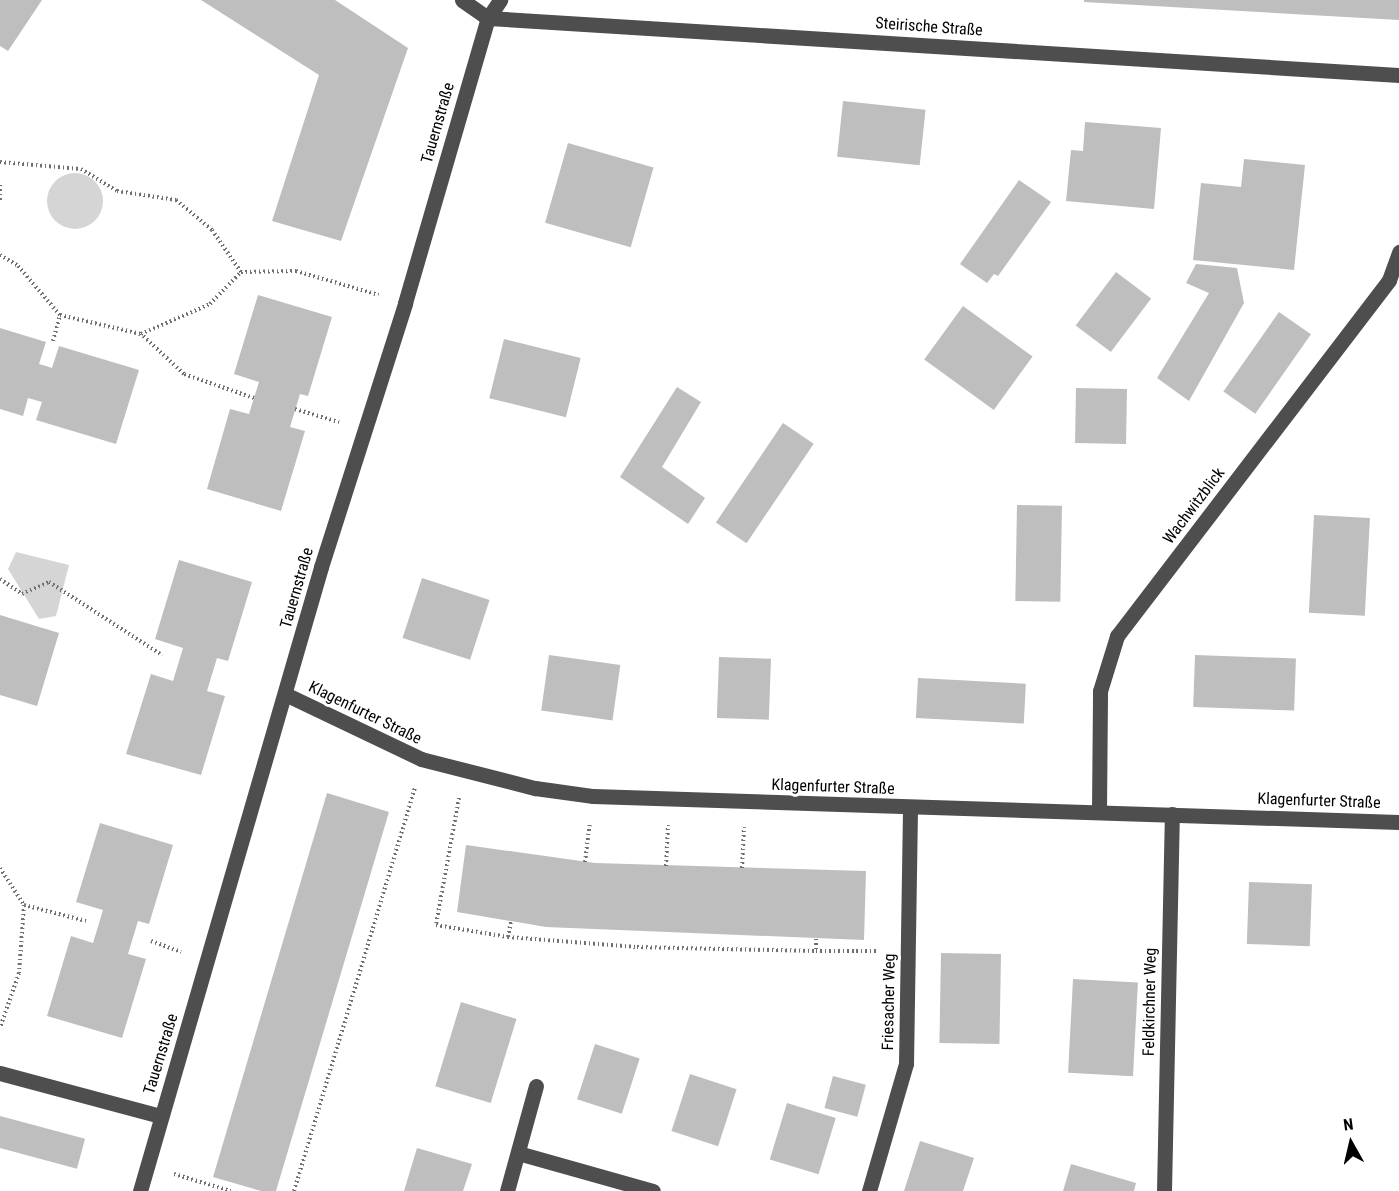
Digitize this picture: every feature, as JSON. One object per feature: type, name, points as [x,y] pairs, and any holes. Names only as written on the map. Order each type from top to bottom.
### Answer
[{"type":"street","points":[[462,0],[488,18]]},
{"type":"street","name":"Tauernstraße","points":[[140,1191],[285,694],[405,303],[488,18],[500,0]]},
{"type":"street","name":"Steirische Straße","points":[[488,18],[1399,75]]},
{"type":"street","name":"Wachwitzblick","points":[[1099,811],[1100,691],[1117,636],[1389,280],[1399,252]]},
{"type":"street","name":"Klagenfurter Straße","points":[[285,694],[421,759],[465,771],[593,796],[1399,822]]},
{"type":"street","name":"Friesacher Weg","points":[[869,1191],[906,1064],[910,808]]},
{"type":"street","name":"Feldkirchner Weg","points":[[1164,1191],[1172,813]]},
{"type":"street","points":[[0,1073],[161,1116]]},
{"type":"street","points":[[507,1191],[536,1086]]},
{"type":"street","points":[[518,1153],[653,1191]]},
{"type":"path","points":[[0,162],[81,169],[117,190],[176,200],[212,230],[241,272]]},
{"type":"path","points":[[0,185],[0,200]]},
{"type":"path","points":[[0,255],[18,266],[60,315],[141,334],[184,374],[254,398]]},
{"type":"path","points":[[141,334],[210,304],[241,272],[296,271],[405,303]]},
{"type":"path","points":[[53,341],[60,315]]},
{"type":"path","points":[[295,409],[333,420]]},
{"type":"path","points":[[0,579],[22,594],[49,582],[162,655]]},
{"type":"path","points":[[294,1191],[407,826],[421,759]]},
{"type":"path","points":[[465,771],[436,925],[508,937],[638,947],[878,953],[879,942]]},
{"type":"path","points":[[585,862],[593,796]]},
{"type":"path","points":[[666,866],[669,800]]},
{"type":"path","points":[[742,868],[746,802]]},
{"type":"path","points":[[0,868],[24,905],[19,973],[0,1028]]},
{"type":"path","points":[[24,905],[86,921]]},
{"type":"path","points":[[508,937],[511,921]]},
{"type":"path","points":[[816,939],[816,951]]},
{"type":"path","points":[[151,941],[173,949]]},
{"type":"path","points":[[148,1166],[231,1191]]},
{"type":"shaded area","points":[[69,173],[81,173],[91,177],[99,185],[103,201],[99,217],[91,225],[81,229],[69,229],[59,225],[51,217],[47,207],[47,195],[51,185],[59,177]]},
{"type":"shaded area","points":[[16,552],[69,565],[56,616],[39,619],[8,569]]},
{"type":"building","points":[[0,0],[42,0],[8,51],[0,46]]},
{"type":"building","points":[[201,0],[335,0],[408,48],[341,241],[272,221],[319,75]]},
{"type":"building","points":[[1084,0],[1399,0],[1399,20],[1084,2]]},
{"type":"building","points":[[843,101],[926,110],[920,165],[837,157]]},
{"type":"building","points":[[1085,122],[1161,128],[1154,209],[1066,201],[1071,150],[1083,151]]},
{"type":"building","points":[[568,143],[654,168],[631,247],[545,223]]},
{"type":"building","points":[[1244,159],[1305,165],[1294,270],[1193,260],[1201,183],[1241,187]]},
{"type":"building","points":[[1019,180],[1051,202],[998,276],[994,274],[987,283],[960,264]]},
{"type":"building","points":[[1196,264],[1237,268],[1244,303],[1189,401],[1157,378],[1209,293],[1186,283]]},
{"type":"building","points":[[1116,272],[1151,298],[1111,352],[1076,326]]},
{"type":"building","points":[[258,295],[332,317],[308,396],[300,394],[290,427],[305,431],[281,511],[207,489],[230,409],[249,414],[259,382],[234,374]]},
{"type":"building","points":[[963,306],[1033,357],[994,410],[924,359]]},
{"type":"building","points":[[1279,312],[1311,334],[1255,414],[1223,391]]},
{"type":"building","points":[[0,328],[46,342],[39,364],[52,368],[59,346],[139,370],[116,444],[36,420],[42,402],[28,398],[23,416],[0,409]]},
{"type":"building","points":[[504,339],[581,358],[566,417],[489,398]]},
{"type":"building","points":[[677,387],[701,402],[662,467],[705,498],[688,524],[620,477]]},
{"type":"building","points":[[1076,388],[1127,389],[1126,444],[1075,443]]},
{"type":"building","points":[[783,423],[814,444],[747,543],[716,522]]},
{"type":"building","points":[[1017,505],[1062,506],[1060,602],[1015,601]]},
{"type":"building","points":[[1314,515],[1370,518],[1365,616],[1309,613]]},
{"type":"building","points":[[179,560],[252,582],[228,661],[217,658],[207,691],[225,696],[201,775],[126,754],[151,674],[173,681],[183,648],[155,639]]},
{"type":"building","points":[[422,578],[490,600],[470,660],[403,638]]},
{"type":"building","points":[[0,615],[59,633],[37,706],[0,695]]},
{"type":"building","points":[[549,655],[620,665],[613,720],[541,710]]},
{"type":"building","points":[[1195,655],[1296,659],[1294,710],[1193,707]]},
{"type":"building","points":[[719,657],[771,659],[769,720],[717,718]]},
{"type":"building","points":[[918,678],[1026,684],[1024,724],[916,718]]},
{"type":"building","points":[[327,793],[389,812],[276,1191],[261,1191],[213,1177]]},
{"type":"building","points":[[100,823],[173,845],[149,924],[138,921],[128,954],[146,959],[122,1038],[47,1016],[71,936],[93,943],[103,910],[76,902]]},
{"type":"building","points":[[466,845],[595,863],[866,871],[864,940],[546,927],[457,912]]},
{"type":"building","points":[[1249,882],[1312,884],[1310,946],[1247,944]]},
{"type":"building","points":[[941,953],[1001,954],[999,1044],[939,1043]]},
{"type":"building","points":[[1073,979],[1138,982],[1133,1076],[1068,1073]]},
{"type":"building","points":[[461,1002],[516,1019],[491,1103],[435,1086]]},
{"type":"building","points":[[595,1044],[640,1059],[622,1114],[577,1099]]},
{"type":"building","points":[[690,1074],[737,1089],[718,1146],[671,1131]]},
{"type":"building","points":[[833,1076],[866,1085],[857,1117],[824,1108]]},
{"type":"building","points":[[787,1103],[836,1118],[819,1174],[770,1159]]},
{"type":"building","points":[[0,1116],[85,1139],[77,1169],[0,1148]]},
{"type":"building","points":[[920,1141],[974,1158],[963,1191],[904,1191]]},
{"type":"building","points":[[417,1148],[472,1164],[463,1191],[404,1191]]},
{"type":"building","points":[[1071,1164],[1136,1183],[1134,1191],[1063,1191]]}]
